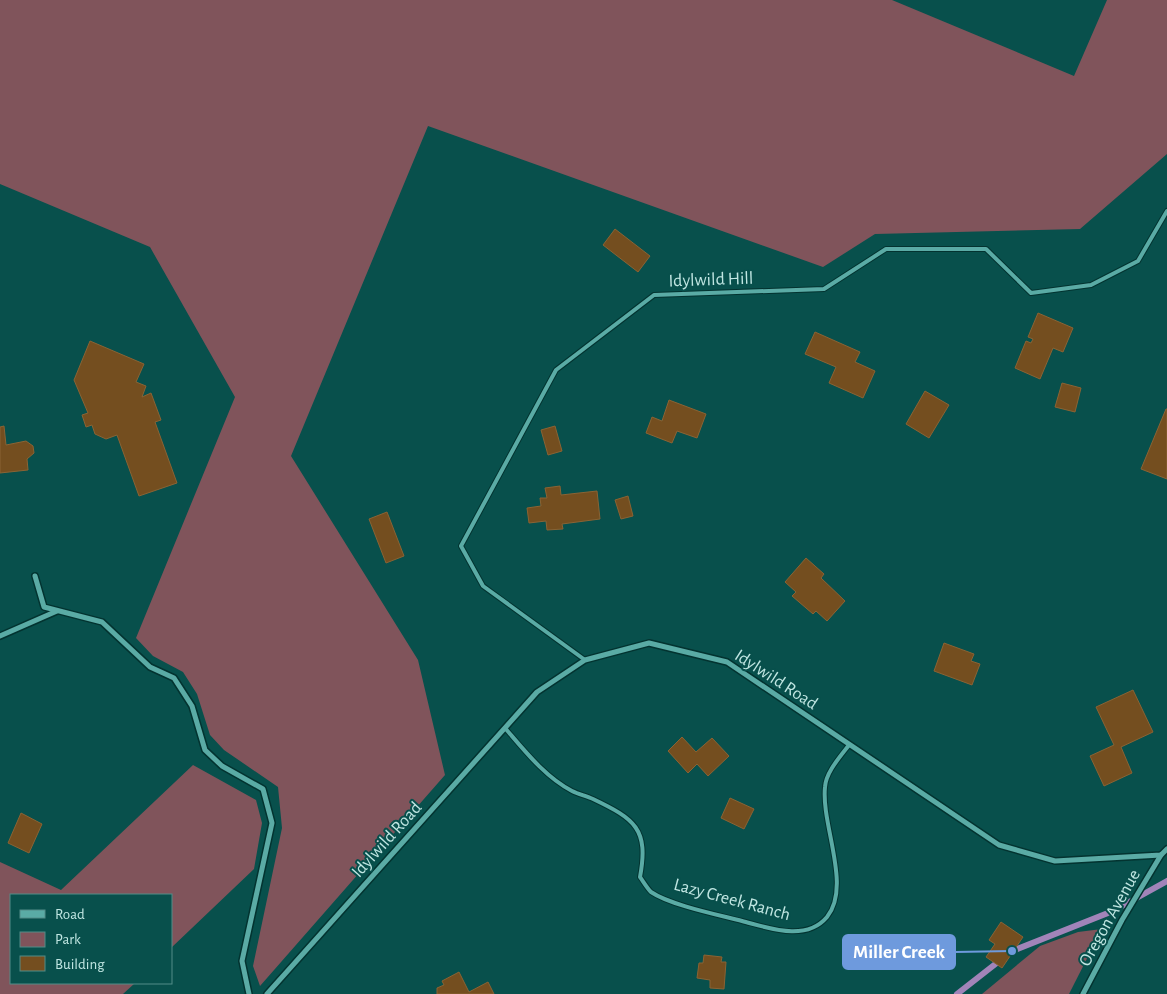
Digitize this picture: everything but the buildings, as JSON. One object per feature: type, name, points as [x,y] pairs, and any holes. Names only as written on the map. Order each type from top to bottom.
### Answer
[{"type":"street","points":[[36,576],[44,607],[102,622],[150,667],[174,678],[192,706],[205,750],[222,766],[263,789],[272,823],[242,961],[249,994]]},
{"type":"street","points":[[0,636],[58,610]]},
{"type":"street","name":"Idylwild Road","points":[[266,994],[537,692],[584,660],[649,643],[727,662],[999,845],[1055,861],[1162,855]]},
{"type":"street","points":[[1162,855],[1167,849]]},
{"type":"street","name":"Oregon Avenue","points":[[1083,994],[1122,920],[1162,855]]},
{"type":"lane","name":"Idylwild Hill","points":[[584,660],[482,586],[461,546],[556,370],[654,295],[824,289],[886,249],[986,249],[1031,293],[1092,285],[1138,261],[1167,211]]},
{"type":"lane","name":"Lazy Creek Ranch","points":[[505,728],[532,758],[556,779],[572,791],[592,798],[621,814],[640,832],[644,855],[640,877],[651,892],[686,906],[770,928],[799,931],[818,927],[832,910],[837,889],[825,818],[825,785],[834,764],[849,745]]},
{"type":"green space","points":[[0,0],[892,0],[1074,76],[1107,0],[1167,0],[1167,154],[1080,229],[875,234],[823,267],[428,126],[291,456],[418,660],[445,775],[260,986],[253,966],[282,828],[278,787],[224,750],[210,735],[197,694],[183,672],[153,656],[136,638],[235,397],[150,247],[0,184]]},
{"type":"green space","points":[[193,765],[256,800],[262,823],[254,869],[172,947],[172,894],[10,894],[10,984],[134,984],[123,994],[0,994],[0,862],[61,890]]},
{"type":"green space","points":[[1102,929],[1069,994],[982,994],[1040,946],[1078,932]]},
{"type":"waterway","points":[[957,994],[1012,951],[1113,911],[1167,881]]},
{"type":"place","name":"Miller Creek","points":[[1012,951]]}]
